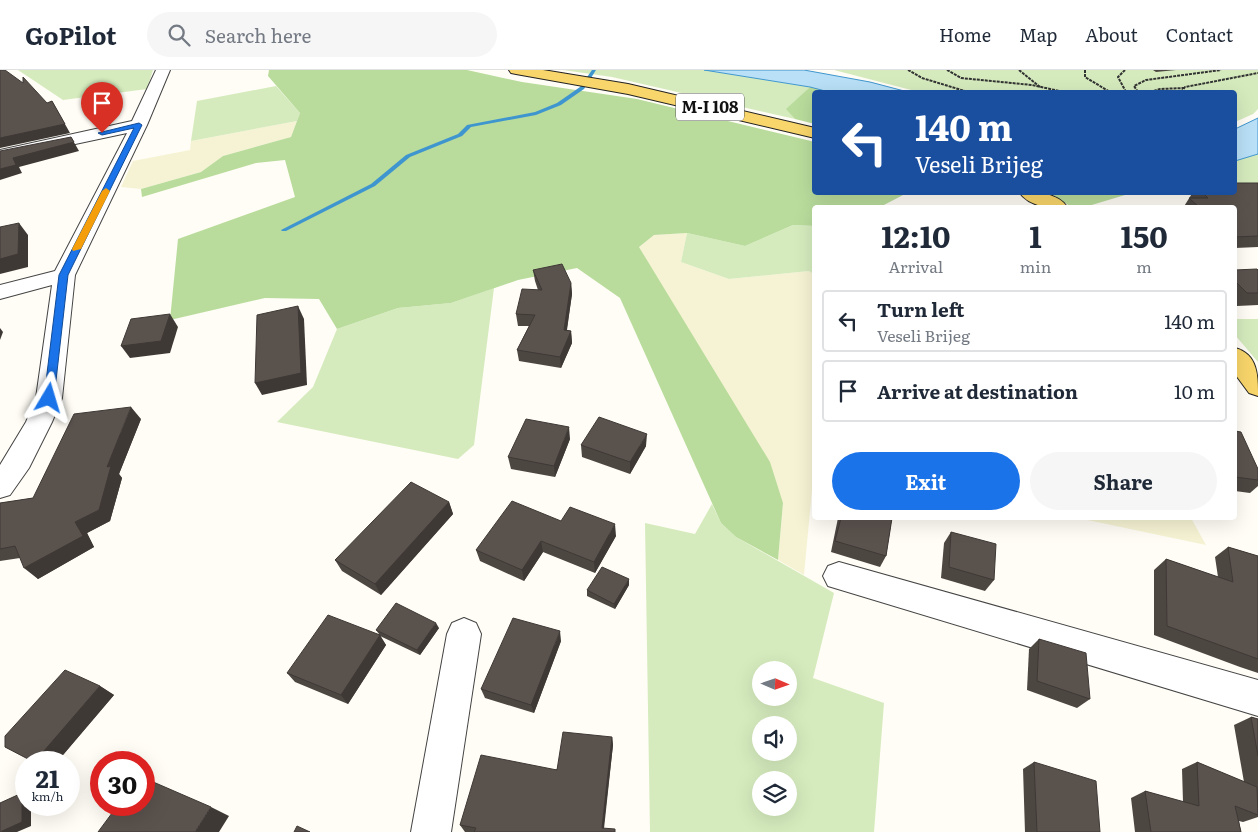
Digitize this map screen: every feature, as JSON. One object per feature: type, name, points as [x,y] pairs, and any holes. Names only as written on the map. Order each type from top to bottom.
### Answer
[{"type":"main road","name":"M-I 108","points":[[516,70],[604,84],[812,132]]},
{"type":"main road","points":[[1034,195],[1053,205]]},
{"type":"main road","points":[[1237,359],[1258,387]]},
{"type":"street","points":[[0,487],[19,460],[49,398],[64,275],[139,125],[163,70]]},
{"type":"street","points":[[0,155],[139,125]]},
{"type":"street","points":[[0,292],[64,275]]},
{"type":"street","points":[[839,576],[1258,698]]},
{"type":"street","points":[[431,832],[464,634]]},
{"type":"path","points":[[908,70],[922,78],[961,90]]},
{"type":"path","points":[[947,70],[961,78],[1055,90]]},
{"type":"path","points":[[1019,70],[1041,87]]},
{"type":"path","points":[[1085,70],[1086,77],[1107,90]]},
{"type":"path","points":[[1125,70],[1118,77],[1125,90]]},
{"type":"path","points":[[1137,90],[1134,86],[1146,80],[1221,70]]},
{"type":"path","points":[[1157,90],[1184,88],[1258,73]]},
{"type":"shaded area","points":[[297,121],[291,137],[223,156],[201,172],[141,189],[121,187],[133,161],[190,150],[191,141]]},
{"type":"shaded area","points":[[687,233],[681,262],[729,279],[809,271],[812,273],[812,490],[804,575],[778,560],[783,503],[639,247],[654,235]]},
{"type":"shaded area","points":[[1087,520],[1192,520],[1206,545]]},
{"type":"green space","points":[[18,70],[153,70],[147,89],[63,100]]},
{"type":"green space","points":[[269,70],[467,70],[522,82],[637,99],[812,141],[812,195],[903,195],[884,205],[812,205],[812,226],[793,225],[745,246],[687,233],[654,235],[639,247],[770,462],[783,503],[778,560],[736,537],[721,523],[620,298],[577,268],[518,280],[451,303],[398,308],[337,329],[319,299],[265,298],[170,320],[178,239],[295,197],[285,160],[256,163],[142,197],[141,189],[201,172],[223,156],[291,137],[300,113],[268,76]]},
{"type":"green space","points":[[563,70],[704,70],[810,87],[787,109],[795,119],[612,77]]},
{"type":"green space","points":[[834,70],[1258,70],[1258,109],[1253,114],[1237,121],[1237,90],[911,90]]},
{"type":"green space","points":[[276,86],[300,113],[297,121],[191,141],[197,101]]},
{"type":"green space","points":[[810,87],[821,90],[812,90],[812,123],[795,119],[786,109]]},
{"type":"green space","points":[[1258,154],[1258,187],[1237,189],[1237,160]]},
{"type":"green space","points":[[1053,195],[1125,195],[1092,205],[1068,205]]},
{"type":"green space","points":[[793,225],[812,226],[812,273],[809,271],[729,279],[681,262],[687,233],[745,246]]},
{"type":"green space","points":[[494,288],[474,445],[458,459],[277,422],[313,387],[337,329],[398,308],[451,303]]},
{"type":"green space","points":[[1237,319],[1258,319],[1258,362],[1237,337]]},
{"type":"green space","points":[[712,504],[721,523],[736,537],[834,593],[813,678],[884,703],[874,832],[650,832],[645,523],[695,534]]},
{"type":"water","points":[[704,70],[804,70],[870,82],[900,90],[821,90]]},
{"type":"water","points":[[1258,118],[1258,154],[1237,160],[1237,128]]},
{"type":"building","points":[[0,70],[5,70],[23,83],[23,77],[47,103],[52,101],[65,124],[0,138]]},
{"type":"building","points":[[71,137],[74,142],[13,158],[16,165],[0,169],[0,151]]},
{"type":"building","points":[[1237,183],[1258,183],[1258,236],[1237,237],[1237,205],[1197,205],[1189,198],[1208,198],[1205,195],[1237,195]]},
{"type":"building","points":[[19,223],[18,254],[0,259],[0,227]]},
{"type":"building","points":[[562,264],[571,283],[564,330],[571,331],[560,357],[517,350],[535,315],[516,314],[522,289],[542,290],[533,270]]},
{"type":"building","points":[[1237,270],[1258,270],[1258,293],[1247,293],[1237,283]]},
{"type":"building","points":[[298,306],[301,373],[255,383],[257,315]]},
{"type":"building","points":[[170,314],[161,341],[121,346],[131,319]]},
{"type":"building","points":[[131,407],[107,467],[111,466],[99,510],[75,522],[83,536],[24,568],[15,546],[0,549],[0,503],[33,498],[74,414]]},
{"type":"building","points":[[599,417],[647,434],[630,462],[581,445]]},
{"type":"building","points":[[526,419],[569,427],[554,466],[508,457]]},
{"type":"building","points":[[1237,431],[1241,432],[1258,469],[1258,480],[1237,477]]},
{"type":"building","points":[[411,482],[449,502],[375,584],[335,560]]},
{"type":"building","points":[[512,501],[561,521],[570,507],[615,524],[594,562],[541,541],[522,570],[476,550]]},
{"type":"building","points":[[840,520],[892,520],[886,556],[835,541]]},
{"type":"building","points":[[951,532],[996,544],[994,580],[949,567]]},
{"type":"building","points":[[1228,547],[1258,556],[1258,659],[1167,626],[1166,559],[1233,582]]},
{"type":"building","points":[[602,567],[629,579],[614,604],[587,590]]},
{"type":"building","points":[[396,603],[436,623],[417,650],[376,630]]},
{"type":"building","points":[[328,615],[380,635],[341,695],[287,673]]},
{"type":"building","points":[[513,618],[560,631],[531,705],[481,689]]},
{"type":"building","points":[[1039,639],[1086,653],[1090,699],[1037,681]]},
{"type":"building","points":[[65,670],[100,686],[44,751],[15,752],[5,747],[5,736]]},
{"type":"building","points":[[1251,717],[1258,719],[1258,756]]},
{"type":"building","points":[[563,732],[612,737],[602,828],[615,829],[615,832],[474,832],[476,828],[460,825],[481,755],[557,770]]},
{"type":"building","points":[[1034,762],[1096,781],[1100,832],[1037,832]]},
{"type":"building","points":[[1197,762],[1257,787],[1258,815],[1235,806],[1241,832],[1151,832],[1145,791],[1199,806]]},
{"type":"building","points":[[155,783],[211,807],[195,832],[98,832],[110,816],[155,816]]},
{"type":"building","points":[[15,796],[15,816],[22,816],[22,822],[0,832],[0,803]]},
{"type":"building","points":[[297,826],[310,832],[294,832]]},
{"type":"waterway","points":[[284,230],[373,185],[408,156],[460,135],[469,126],[536,113],[559,104],[582,88],[594,70]]},
{"type":"slow traffic","points":[[76,249],[106,191]]},
{"type":"route","points":[[49,398],[64,275],[139,125],[102,133]]}]
